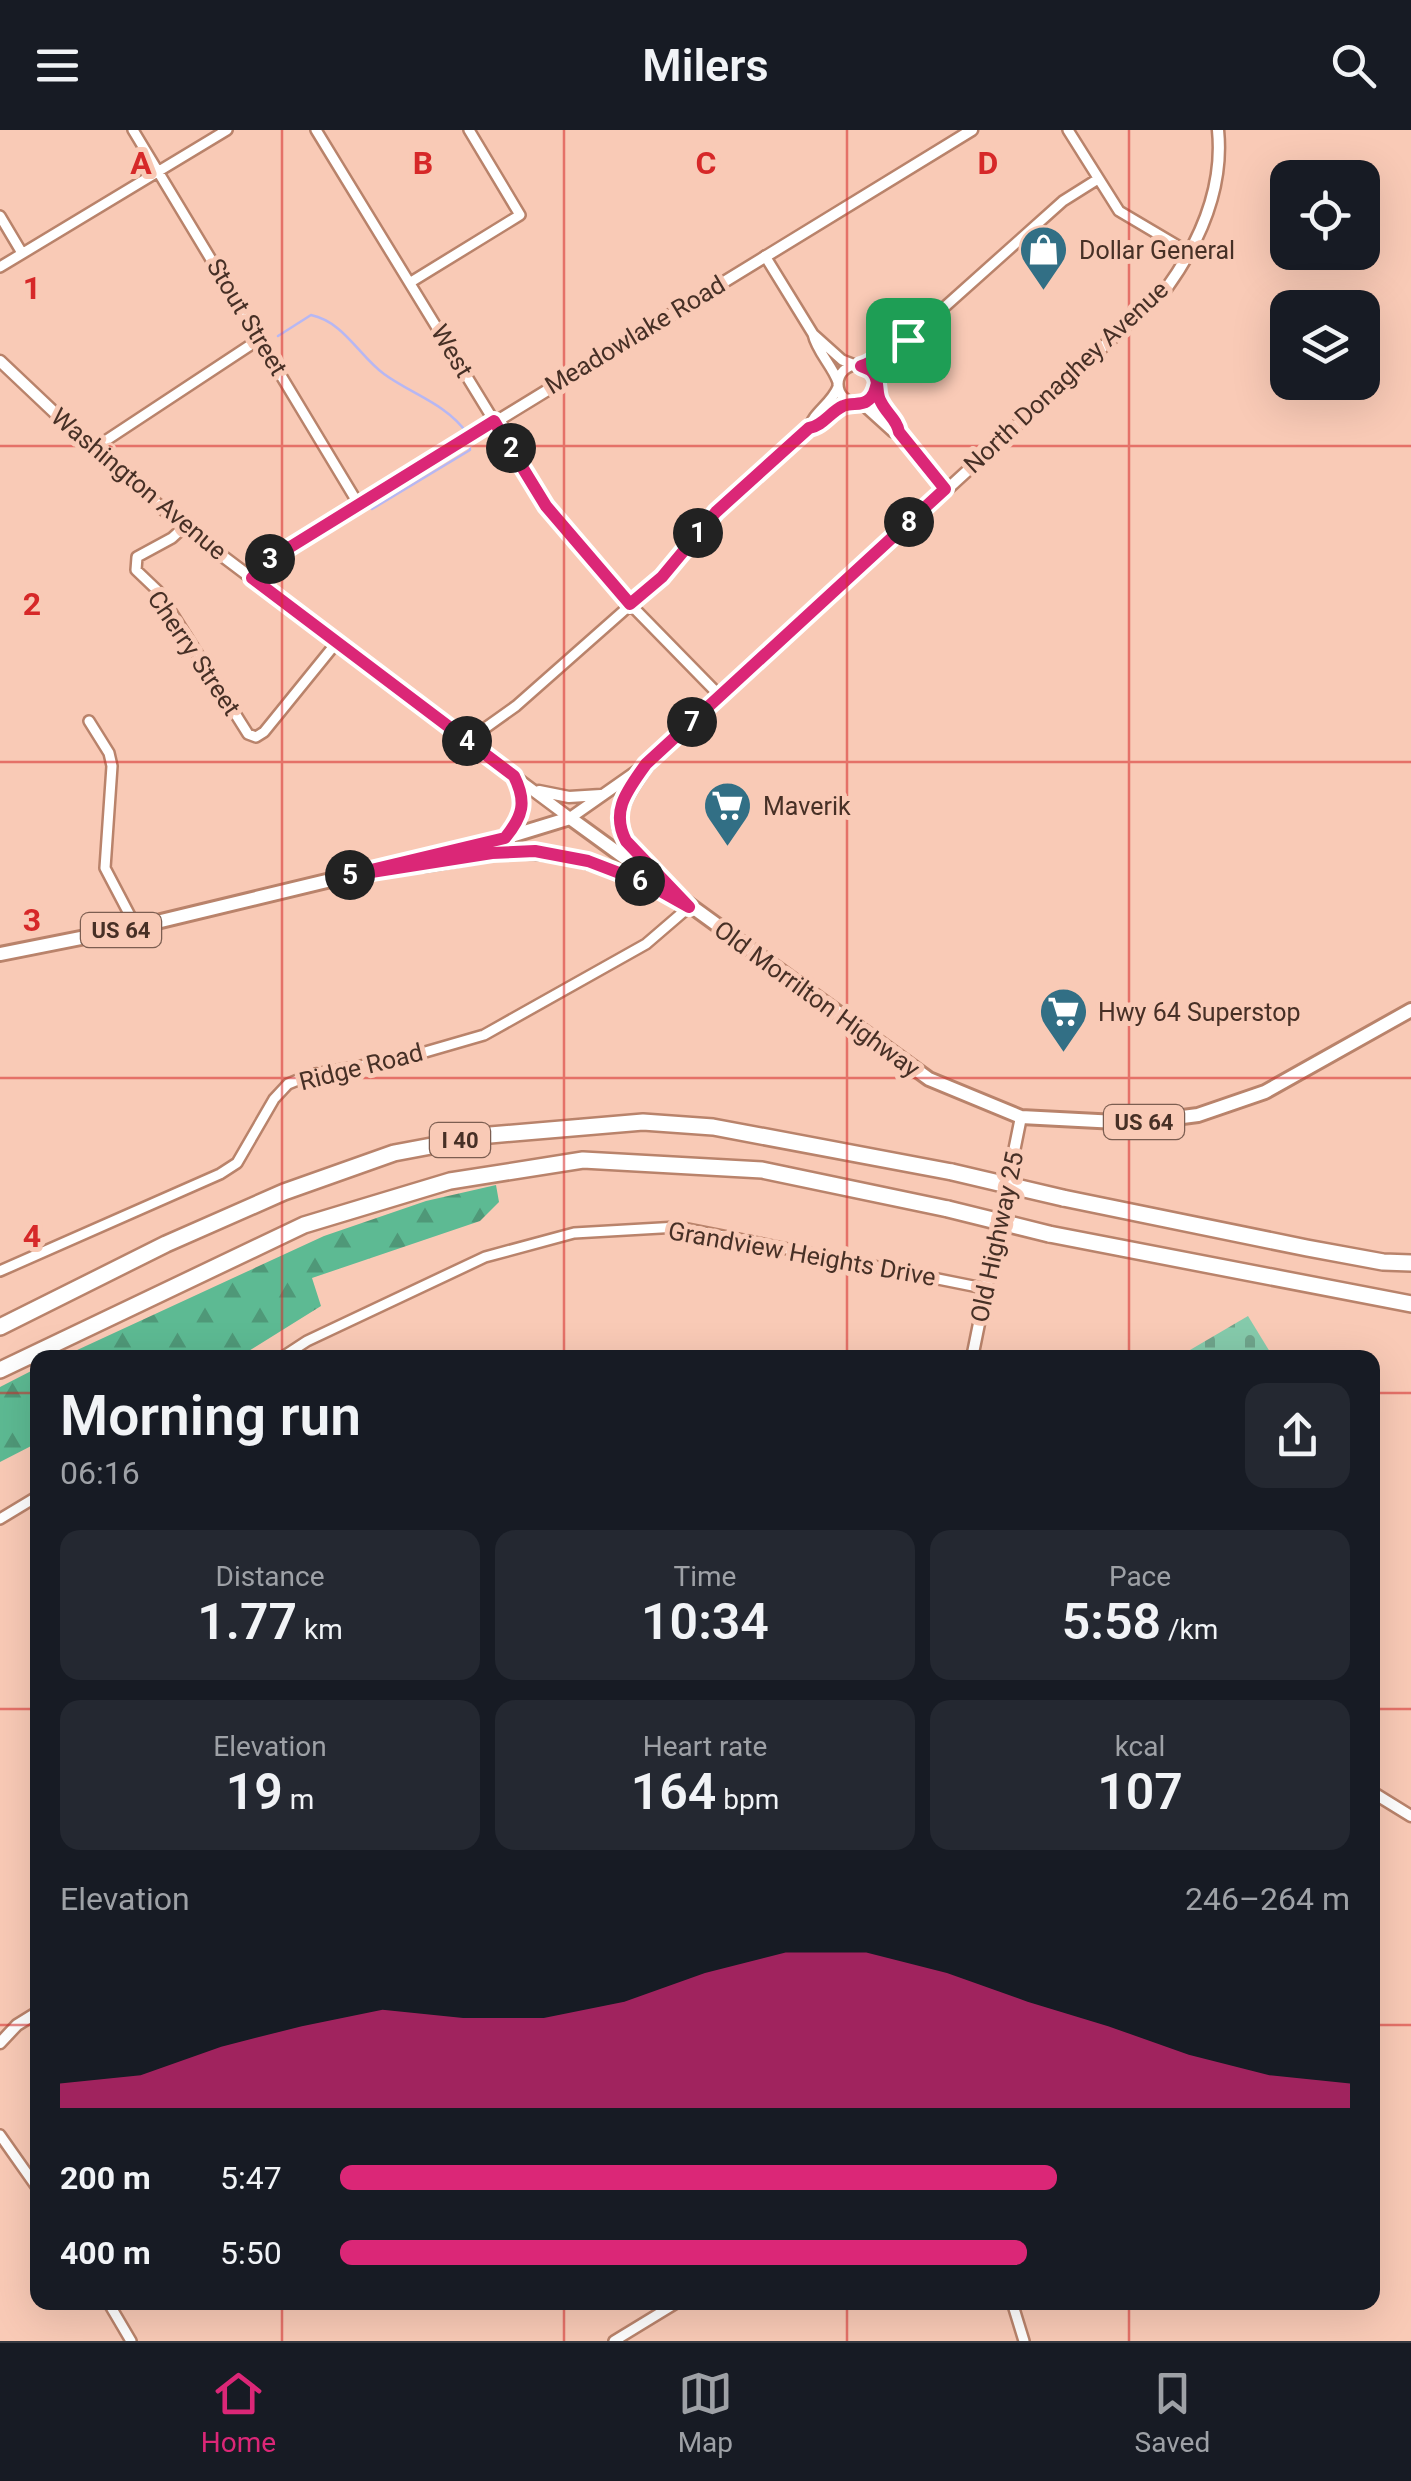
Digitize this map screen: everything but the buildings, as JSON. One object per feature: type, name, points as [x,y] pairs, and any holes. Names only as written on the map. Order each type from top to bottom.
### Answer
[{"type":"highway","name":"I 40","points":[[0,1325],[284,1192],[394,1153],[490,1134],[643,1122],[713,1127],[952,1172],[1307,1248],[1383,1262],[1411,1263]]},
{"type":"highway","name":"I 40","points":[[42,1350],[304,1225],[450,1181],[584,1160],[762,1170],[1049,1234],[1411,1304]]},
{"type":"highway","name":"I 40","points":[[0,1370],[30,1356]]},
{"type":"main road","points":[[646,764],[623,797],[619,828],[635,854],[689,907]]},
{"type":"main road","points":[[505,838],[523,812],[523,795],[514,776]]},
{"type":"main road","name":"US 64","points":[[0,954],[346,876],[505,838],[570,818]]},
{"type":"main road","name":"Old Morrilton Highway","points":[[570,818],[929,1079],[1021,1117],[1136,1123],[1198,1115],[1265,1092],[1411,1010]]},
{"type":"main road","points":[[346,876],[492,853],[535,851],[588,861],[648,884],[689,907]]},
{"type":"street","name":"Stout Street","points":[[134,130],[360,505]]},
{"type":"street","points":[[0,267],[227,130]]},
{"type":"street","name":"West","points":[[316,130],[546,506],[630,604],[720,696]]},
{"type":"street","points":[[410,282],[520,215],[469,130]]},
{"type":"street","name":"Meadowlake Road","points":[[252,578],[266,562],[972,130]]},
{"type":"street","points":[[1068,130],[1119,210],[1129,220],[1190,253]]},
{"type":"street","name":"North Donaghey Avenue","points":[[570,818],[646,764],[1166,289],[1190,253],[1212,200],[1218,130]]},
{"type":"street","points":[[809,428],[816,428],[842,407],[871,398],[882,371],[908,340],[1063,201],[1098,178]]},
{"type":"street","points":[[0,216],[22,253]]},
{"type":"street","points":[[765,256],[814,334],[842,360],[871,371],[883,406],[900,426],[899,432],[945,489]]},
{"type":"street","points":[[814,334],[815,344],[834,369],[843,398],[857,403],[893,432],[899,432]]},
{"type":"street","points":[[93,450],[260,338]]},
{"type":"street","points":[[465,739],[516,706],[662,577],[716,512],[809,428],[810,422],[830,403],[846,370],[878,359],[899,342],[908,340]]},
{"type":"street","name":"Washington Avenue","points":[[0,361],[93,450],[184,527],[570,818]]},
{"type":"street","name":"Cherry Street","points":[[184,527],[137,557],[136,570],[158,591],[248,734],[256,737],[264,732],[337,642]]},
{"type":"street","points":[[89,721],[110,753],[112,766],[105,868],[136,926]]},
{"type":"street","points":[[530,787],[569,797],[590,798],[607,793]]},
{"type":"street","name":"Ridge Road","points":[[0,1271],[152,1206],[229,1168],[250,1145],[274,1099],[288,1084],[484,1035],[634,952],[689,907]]},
{"type":"street","name":"Old Highway 25","points":[[974,1350],[1021,1117]]},
{"type":"street","name":"Grandview Heights Drive","points":[[294,1350],[485,1257],[574,1234],[678,1227],[988,1289]]},
{"type":"street","points":[[0,1519],[30,1501]]},
{"type":"street","points":[[1380,1797],[1411,1816]]},
{"type":"street","points":[[0,2044],[30,2017]]},
{"type":"street","points":[[0,2136],[30,2178]]},
{"type":"street","points":[[113,2310],[131,2341]]},
{"type":"street","points":[[614,2341],[665,2310]]},
{"type":"street","points":[[1014,2310],[1024,2341]]},
{"type":"green space","points":[[496,1185],[499,1202],[480,1221],[312,1278],[321,1306],[250,1350],[77,1350],[324,1236],[426,1201]]},
{"type":"green space","points":[[1248,1316],[1269,1350],[1190,1350]]},
{"type":"green space","points":[[30,1372],[30,1447],[0,1462],[0,1387]]},
{"type":"waterway","points":[[278,336],[311,315],[323,319],[342,332],[375,367],[439,407],[467,433]]},
{"type":"waterway","points":[[372,509],[470,450],[469,441]]},
{"type":"place","name":"Dollar General","points":[[1044,292]]},
{"type":"place","name":"Maverik","points":[[728,848]]},
{"type":"place","name":"Hwy 64 Superstop","points":[[1063,1054]]},
{"type":"route","points":[[908,340],[861,366],[874,375],[876,382],[876,388],[880,400],[900,426],[899,432],[945,489],[646,764],[623,797],[618,815],[626,841],[689,907],[648,884],[588,861],[535,851],[492,853],[346,876],[505,838],[523,812],[523,795],[514,776],[252,578],[266,562],[494,421],[562,528],[630,604],[662,577],[716,512],[809,428],[816,428],[842,407],[871,398],[875,392],[876,382],[882,371],[908,340]]}]
